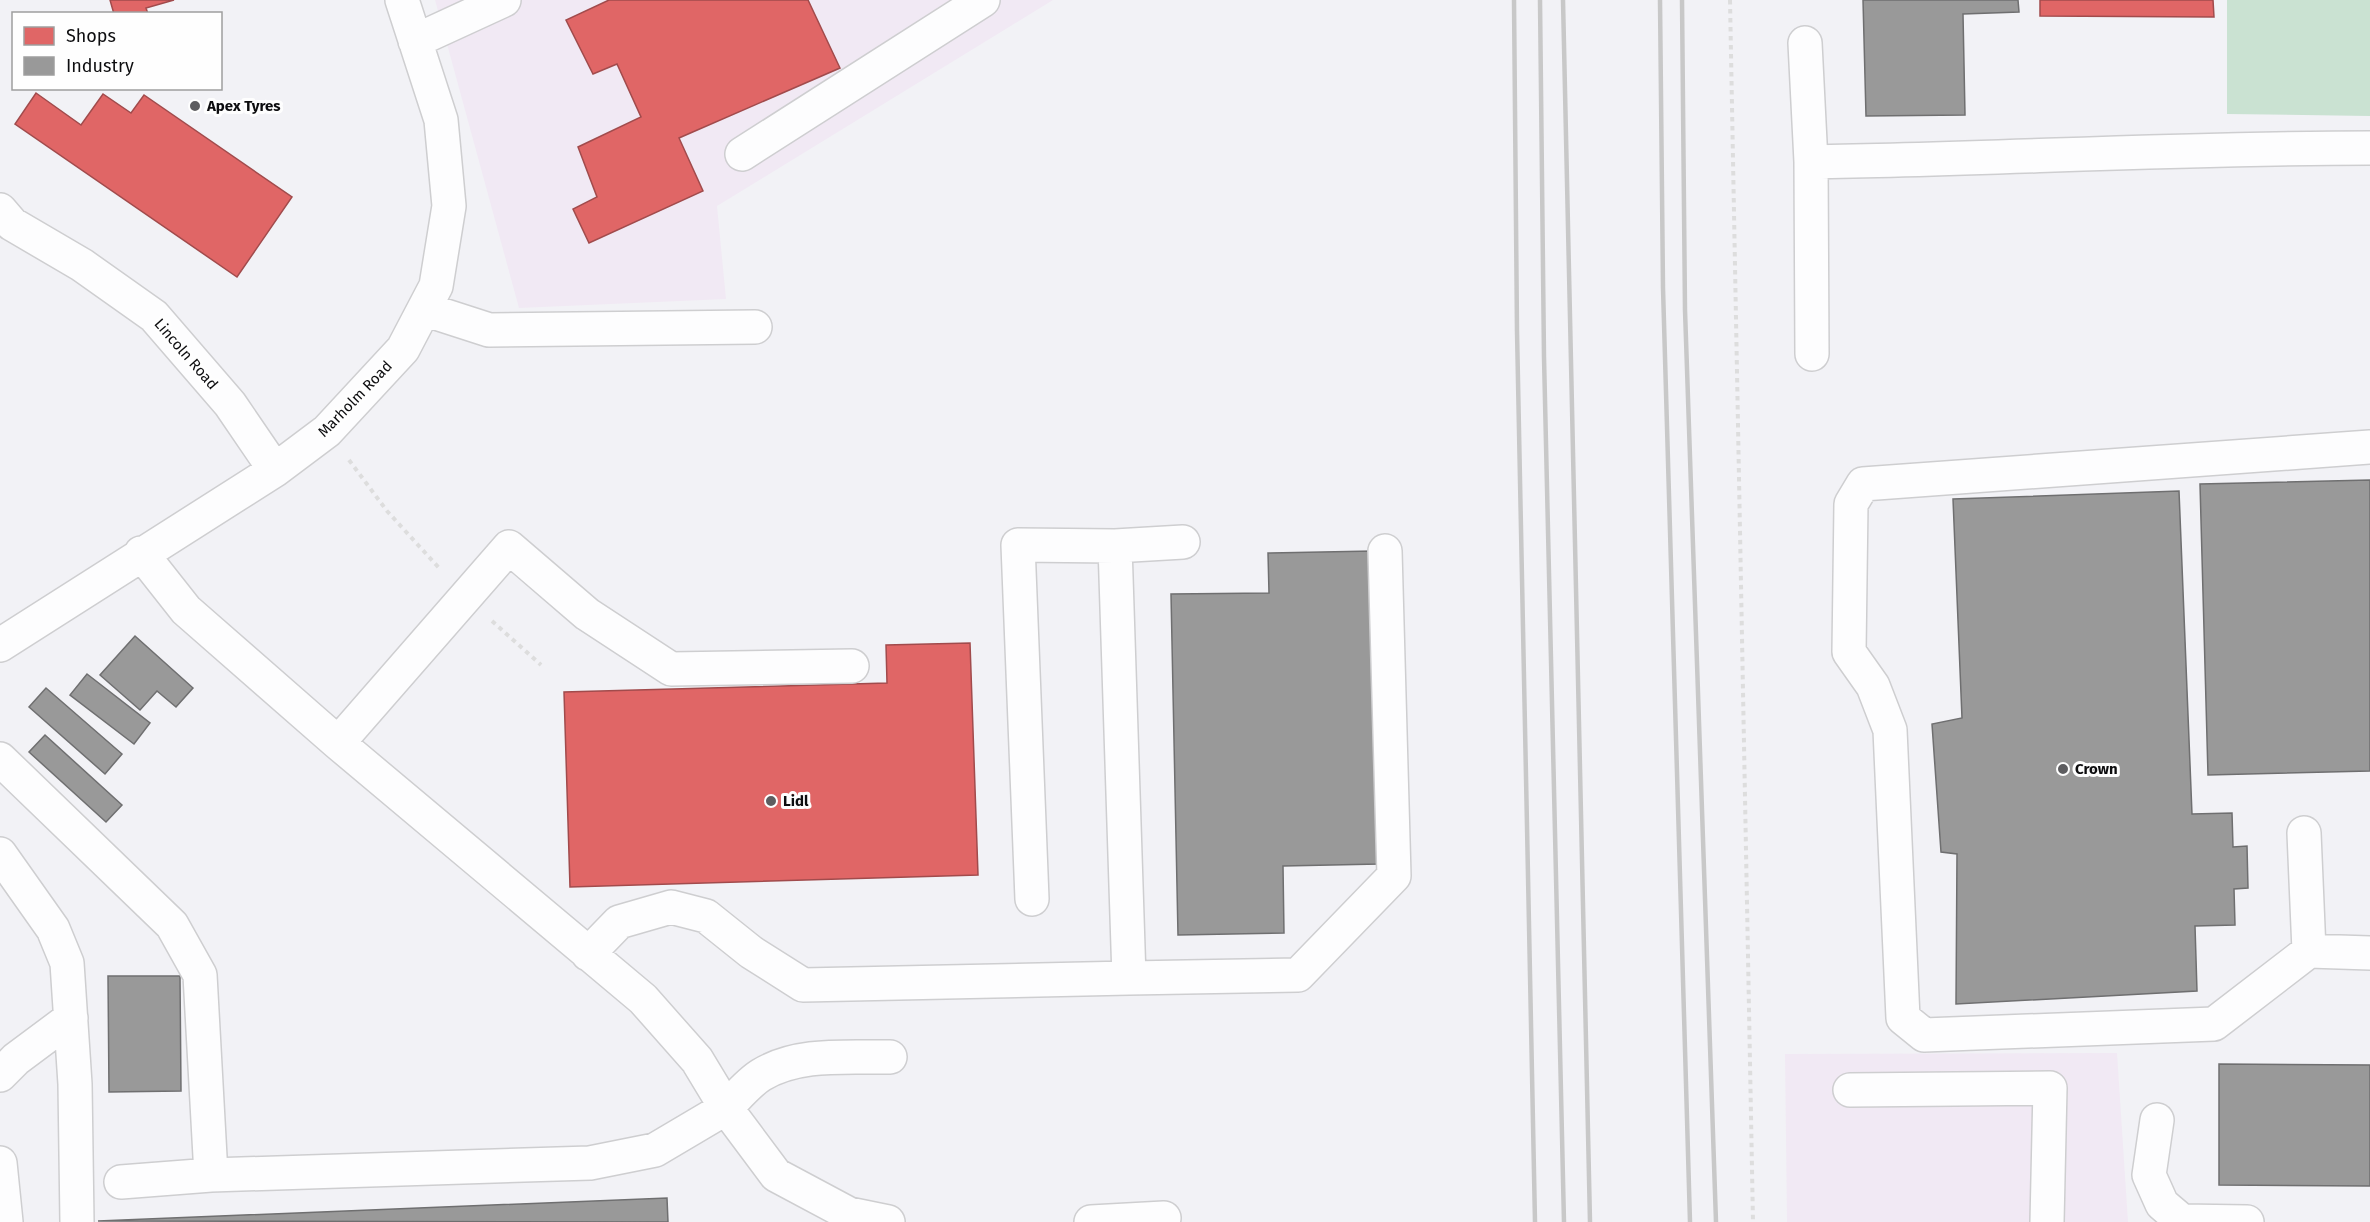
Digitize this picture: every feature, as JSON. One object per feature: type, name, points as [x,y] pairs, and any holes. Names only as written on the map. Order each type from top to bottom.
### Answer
[{"type":"street","name":"Marholm Road","points":[[0,645],[141,553],[275,470],[327,431],[403,349],[436,286],[449,206],[441,120],[402,0]]},
{"type":"street","points":[[415,41],[504,0]]},
{"type":"street","points":[[742,154],[983,0]]},
{"type":"street","points":[[1805,43],[1811,162],[1812,354]]},
{"type":"street","points":[[1811,162],[1969,159],[2118,152],[2370,148]]},
{"type":"street","name":"Lincoln Road","points":[[4,218],[82,265],[154,316],[230,404],[275,470]]},
{"type":"street","points":[[424,309],[489,330],[755,327]]},
{"type":"street","points":[[2370,447],[1863,484],[1851,504],[1849,652],[1874,686],[1890,730],[1903,1018],[1924,1035],[2214,1024],[2309,951],[2370,953]]},
{"type":"street","points":[[1032,899],[1018,545],[1115,546],[1183,542]]},
{"type":"street","points":[[1115,546],[1129,978]]},
{"type":"street","points":[[338,743],[509,547],[587,614],[671,669],[852,666]]},
{"type":"street","points":[[588,954],[619,922],[671,907],[706,916],[751,952],[803,985],[1298,975],[1394,876],[1385,551]]},
{"type":"street","points":[[141,553],[186,610],[338,743],[643,999],[697,1060],[726,1108],[776,1175],[849,1214],[888,1222]]},
{"type":"street","points":[[0,759],[172,925],[200,975],[211,1175]]},
{"type":"street","points":[[2304,833],[2309,951]]},
{"type":"street","points":[[0,854],[53,929],[67,963],[71,1018],[77,1222]]},
{"type":"street","points":[[0,1075],[16,1059],[71,1018]]},
{"type":"street","points":[[121,1182],[211,1175],[590,1163],[655,1150],[726,1108],[759,1076],[789,1062],[890,1057]]},
{"type":"street","points":[[1850,1090],[2050,1088],[2048,1222]]},
{"type":"street","points":[[2157,1120],[2149,1175],[2162,1204],[2182,1221],[2247,1222]]},
{"type":"street","points":[[0,1163],[6,1222]]},
{"type":"street","points":[[1091,1222],[1164,1218]]},
{"type":"path","points":[[1730,0],[1753,1222]]},
{"type":"path","points":[[327,431],[387,511],[465,597],[541,665]]},
{"type":"shaded area","points":[[435,0],[1053,0],[717,206],[726,299],[519,308]]},
{"type":"shaded area","points":[[2117,1053],[2128,1222],[1787,1222],[1785,1054]]},
{"type":"green space","points":[[2227,0],[2370,0],[2370,116],[2227,114]]},
{"type":"building: Shops","points":[[110,0],[174,0],[146,8],[147,12],[113,12]]},
{"type":"building: Shops","points":[[609,0],[808,0],[840,68],[679,138],[703,191],[589,243],[573,209],[597,197],[578,147],[641,117],[617,64],[593,74],[566,20]]},
{"type":"building: Shops","points":[[2040,0],[2213,0],[2214,17],[2040,16]]},
{"type":"building: Shops","points":[[36,93],[81,125],[103,94],[131,113],[144,95],[292,197],[237,277],[15,124]]},
{"type":"building: Shops","name":"Lidl","points":[[970,643],[978,875],[570,887],[564,692],[887,683],[886,645]]},
{"type":"building: Industry","points":[[1863,0],[2018,0],[2019,12],[1963,14],[1965,115],[1866,116]]},
{"type":"building: Industry","points":[[2370,480],[2370,771],[2208,775],[2200,484]]},
{"type":"building: Industry","name":"Crown","points":[[2179,491],[2192,814],[2232,813],[2233,847],[2247,846],[2248,888],[2234,889],[2235,925],[2195,926],[2197,991],[1956,1004],[1957,854],[1941,852],[1932,724],[1962,718],[1953,499]]},
{"type":"building: Industry","points":[[1373,551],[1379,864],[1283,866],[1284,933],[1178,935],[1171,594],[1269,593],[1268,553]]},
{"type":"building: Industry","points":[[135,636],[193,688],[176,707],[157,691],[140,710],[100,675]]},
{"type":"building: Industry","points":[[87,674],[150,723],[134,744],[70,695]]},
{"type":"building: Industry","points":[[46,688],[122,754],[105,774],[29,707]]},
{"type":"building: Industry","points":[[45,735],[122,805],[106,822],[29,752]]},
{"type":"building: Industry","points":[[108,976],[180,976],[181,1091],[109,1092]]},
{"type":"building: Industry","points":[[2219,1064],[2370,1065],[2370,1186],[2219,1185]]},
{"type":"building: Industry","points":[[667,1198],[668,1222],[98,1221]]},
{"type":"railway","points":[[1514,0],[1517,331],[1535,1222]]},
{"type":"railway","points":[[1540,0],[1544,357],[1564,1222]]},
{"type":"railway","points":[[1563,0],[1590,1222]]},
{"type":"railway","points":[[1660,0],[1663,288],[1690,1222]]},
{"type":"railway","points":[[1682,0],[1685,310],[1716,1222]]},
{"type":"place","name":"Apex Tyres","points":[[195,106]]},
{"type":"place","name":"Crown","points":[[2063,769]]},
{"type":"place","name":"Lidl","points":[[771,801]]}]
